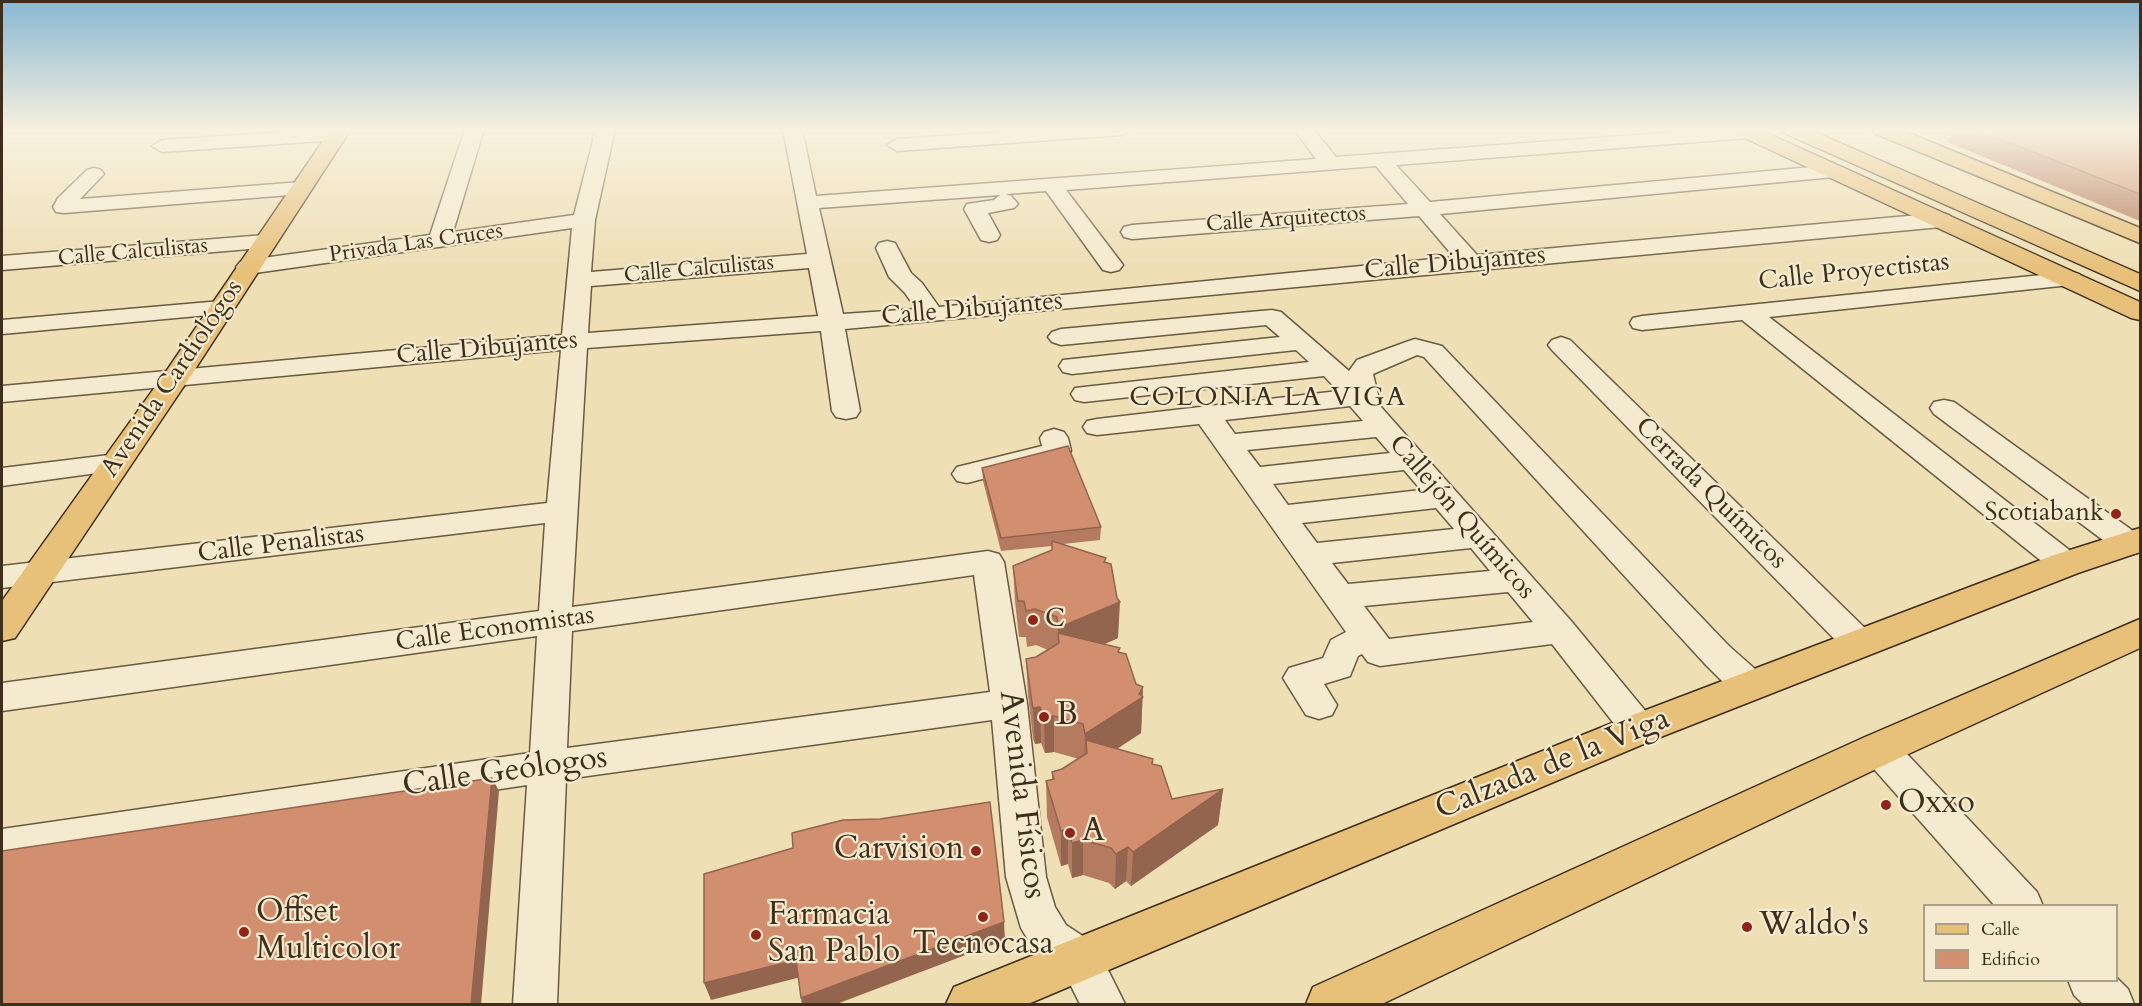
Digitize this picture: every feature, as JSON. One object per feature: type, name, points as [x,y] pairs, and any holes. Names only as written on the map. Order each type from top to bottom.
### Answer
[{"type":"main road","name":"Avenida Cardiológos","points":[[2,628],[176,377],[310,176]]},
{"type":"main road","points":[[1845,176],[2140,312]]},
{"type":"main road","points":[[1897,176],[2140,283]]},
{"type":"main road","points":[[1933,176],[2140,266]]},
{"type":"main road","points":[[1995,176],[2140,236]]},
{"type":"main road","name":"Calzada de la Viga","points":[[971,1005],[1639,729],[2066,564],[2135,542]]},
{"type":"main road","points":[[1330,1005],[1879,749],[2140,633]]},
{"type":"street","points":[[92,176],[65,202],[64,207],[302,188]]},
{"type":"street","points":[[439,241],[459,176]]},
{"type":"street","points":[[535,1005],[561,512],[584,220],[595,176]]},
{"type":"street","points":[[801,176],[832,322],[846,411]]},
{"type":"street","points":[[806,203],[1187,176]]},
{"type":"street","points":[[1395,176],[1471,262]]},
{"type":"street","name":"Calle Arquitectos","points":[[1132,232],[1424,209],[1781,176]]},
{"type":"street","points":[[1053,186],[1111,265]]},
{"type":"street","points":[[989,235],[975,208],[1007,204],[997,188]]},
{"type":"street","name":"Privada Las Cruces","points":[[248,267],[584,220]]},
{"type":"street","name":"Calle Dibujantes","points":[[2,394],[575,341],[932,315],[1471,262],[1941,220]]},
{"type":"street","name":"Calle Calculistas","points":[[2,263],[265,242]]},
{"type":"street","points":[[887,248],[902,277],[914,288],[932,315]]},
{"type":"street","name":"Calle Calculistas","points":[[581,280],[817,260]]},
{"type":"street","name":"Calle Proyectistas","points":[[1642,323],[2071,279]]},
{"type":"street","points":[[2,327],[221,308]]},
{"type":"street","points":[[1748,313],[2066,564]]},
{"type":"street","name":"Callejón Químicos","points":[[1061,337],[1272,317],[1331,367],[1560,631],[1639,729]]},
{"type":"street","points":[[1072,366],[1302,342]]},
{"type":"street","name":"Cerrada Químicos","points":[[1561,345],[1859,643]]},
{"type":"street","points":[[1369,412],[1360,374],[1366,366],[1415,347],[1433,351],[1709,646],[1750,686]]},
{"type":"street","points":[[1083,394],[1331,367]]},
{"type":"street","points":[[1944,408],[2135,542]]},
{"type":"street","points":[[1097,427],[1206,414],[1369,412]]},
{"type":"street","points":[[1227,442],[1369,412]]},
{"type":"street","points":[[1206,414],[1380,653],[1560,631]]},
{"type":"street","points":[[967,474],[1057,451],[1054,438]]},
{"type":"street","points":[[1251,477],[1411,460]]},
{"type":"street","points":[[2,477],[117,463]]},
{"type":"street","points":[[1280,516],[1444,497]]},
{"type":"street","name":"Calle Penalistas","points":[[2,578],[561,512]]},
{"type":"street","points":[[1309,555],[1478,537]]},
{"type":"street","name":"Calle Economistas","points":[[2,697],[988,562]]},
{"type":"street","name":"Avenida Físicos","points":[[988,562],[1009,704],[1026,877],[1036,914],[1051,939],[1080,959],[1103,1005]]},
{"type":"street","points":[[1339,597],[1515,580]]},
{"type":"street","points":[[1319,705],[1301,678],[1338,667],[1342,649],[1367,636]]},
{"type":"street","name":"Calle Geólogos","points":[[2,847],[547,766],[1009,704]]},
{"type":"street","points":[[1879,749],[2020,904]]},
{"type":"street","points":[[2091,982],[2112,1005]]},
{"type":"building","points":[[2094,176],[2140,176],[2140,194]]},
{"type":"building","points":[[1068,446],[1101,527],[1001,538],[982,468]]},
{"type":"building","points":[[1052,541],[1106,558],[1104,562],[1111,564],[1117,598],[1120,602],[1058,628],[1057,617],[1035,609],[1026,611],[1024,601],[1018,601],[1013,566],[1052,550]]},
{"type":"building","points":[[1058,633],[1120,648],[1118,652],[1126,654],[1136,684],[1143,687],[1139,694],[1143,697],[1085,734],[1083,724],[1054,716],[1044,718],[1040,707],[1033,708],[1026,659],[1036,657],[1059,643]]},
{"type":"building","points":[[1086,740],[1153,759],[1152,764],[1161,766],[1172,799],[1223,789],[1133,852],[1128,847],[1116,854],[1111,848],[1083,840],[1072,843],[1068,829],[1061,831],[1046,781],[1054,779],[1052,772],[1062,769],[1087,753]]},
{"type":"building","name":"Offset Multicolor","points":[[492,778],[471,1005],[2,1005],[2,851]]},
{"type":"building","points":[[990,802],[1004,922],[801,998],[796,960],[704,983],[704,874],[793,848],[792,833],[843,820],[880,819]]},
{"type":"place","name":"Scotiabank","points":[[2116,514]]},
{"type":"place","name":"C","points":[[1033,620]]},
{"type":"place","name":"B","points":[[1044,717]]},
{"type":"place","name":"Oxxo","points":[[1886,805]]},
{"type":"place","name":"A","points":[[1070,833]]},
{"type":"place","name":"Carvision","points":[[976,851]]},
{"type":"place","name":"Tecnocasa","points":[[983,917]]},
{"type":"place","name":"Waldo's","points":[[1747,927]]},
{"type":"place","name":"Offset Multicolor","points":[[244,932]]},
{"type":"place","name":"Farmacia San Pablo","points":[[756,935]]},
{"type":"district","name":"COLONIA LA VIGA","points":[[1268,399]]}]
